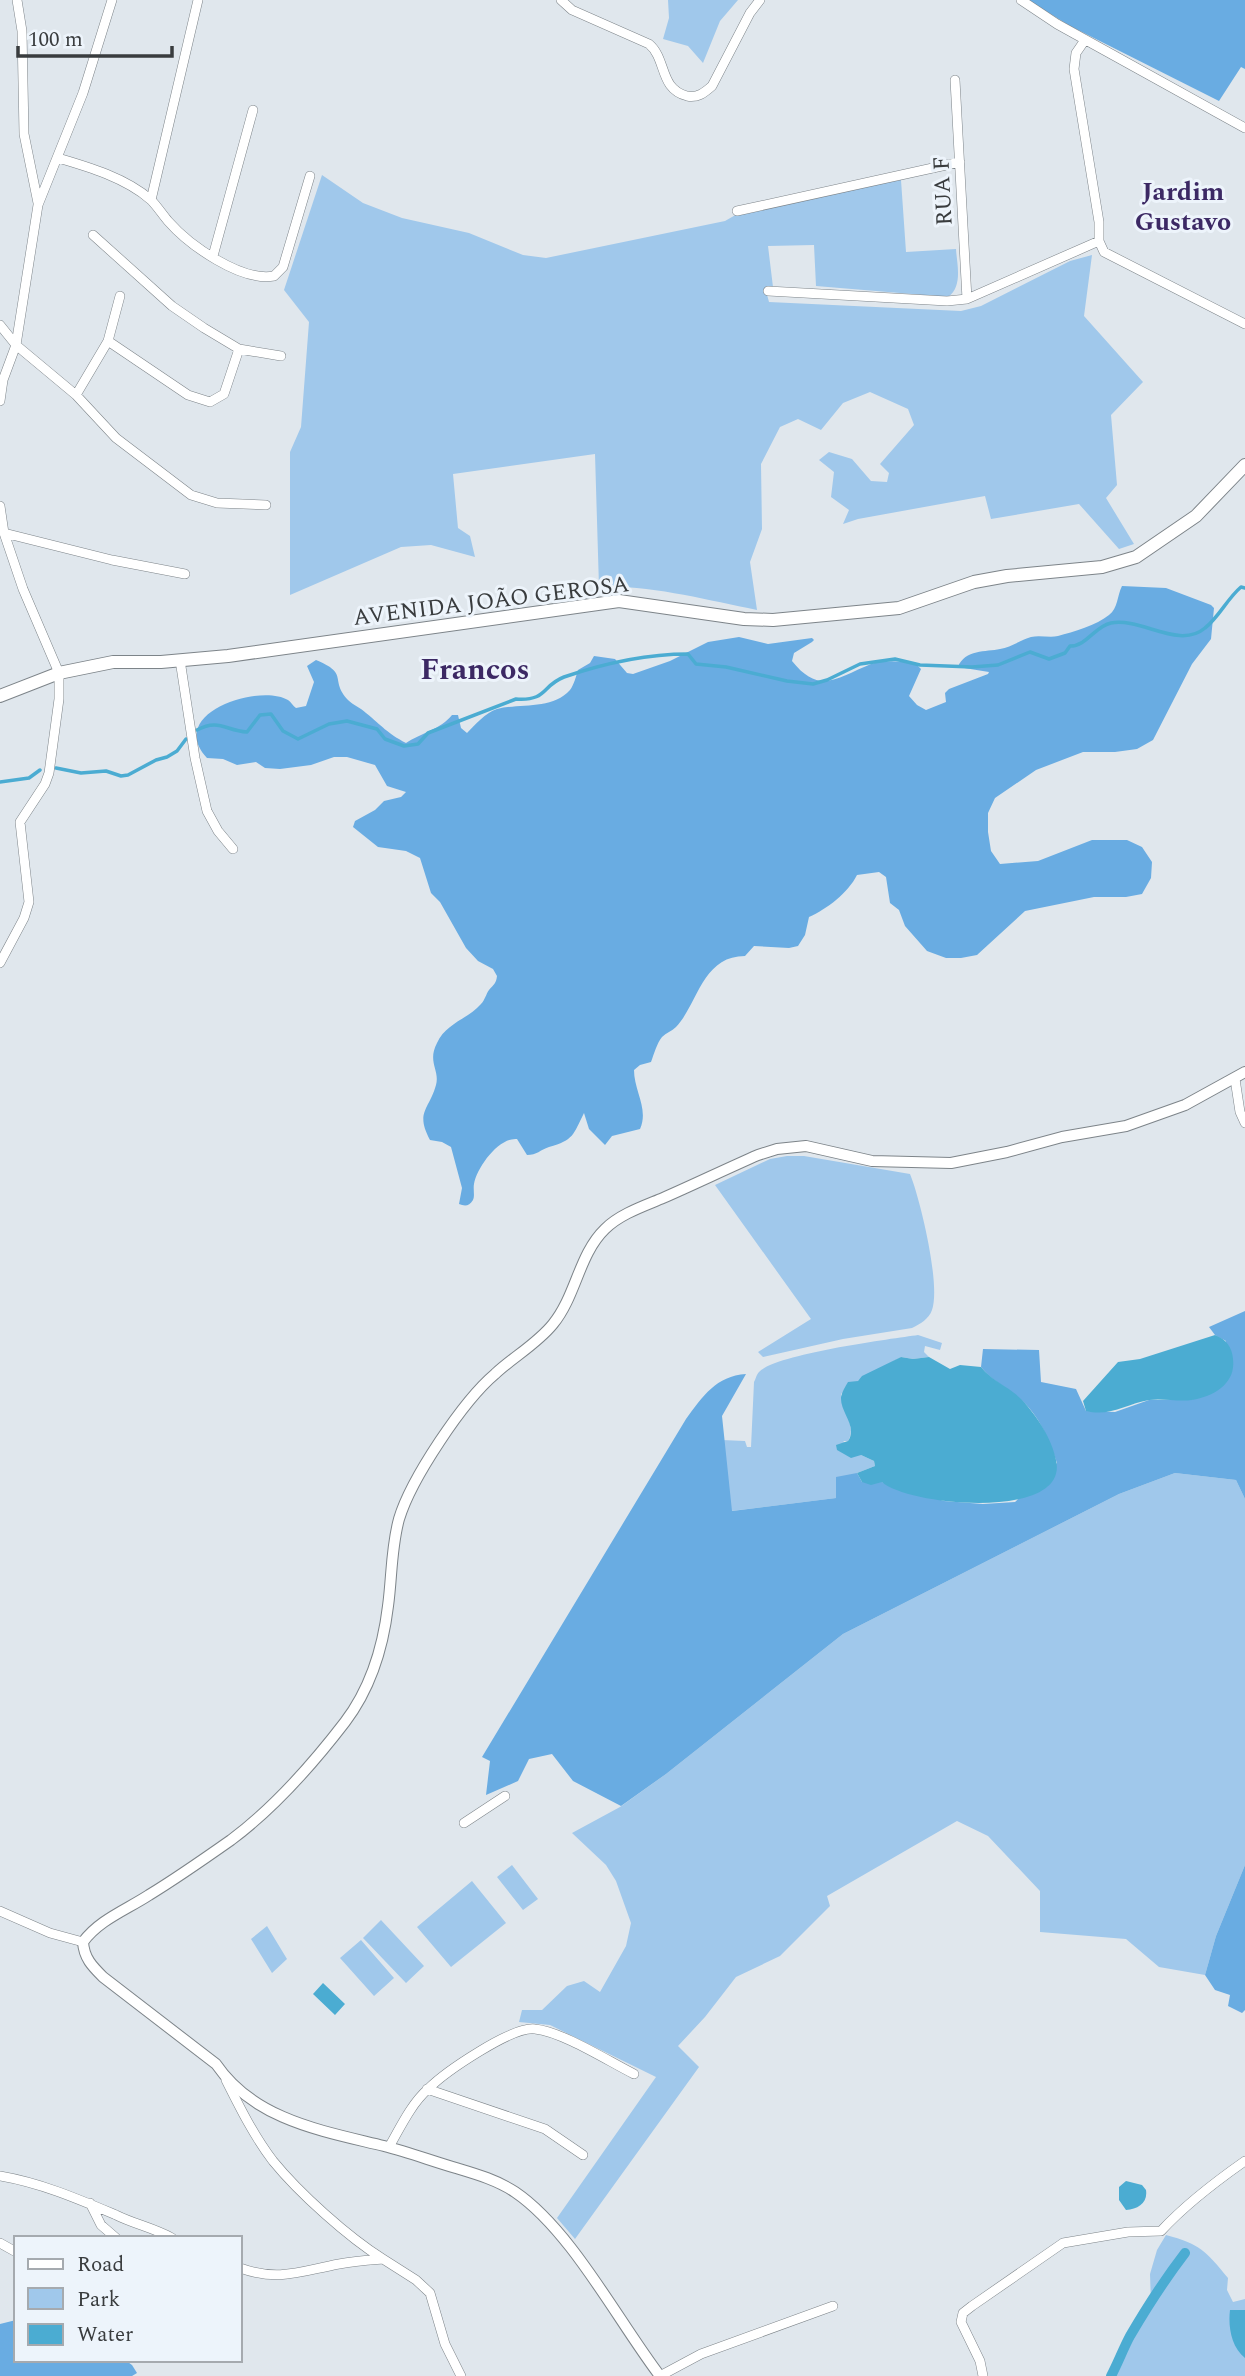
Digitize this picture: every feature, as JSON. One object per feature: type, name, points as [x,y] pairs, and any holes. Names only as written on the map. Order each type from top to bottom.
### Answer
[{"type":"main road","name":"AVENIDA JOÃO GEROSA","points":[[0,696],[59,673],[113,662],[228,656],[619,601],[744,619],[773,620],[899,608],[974,582],[1102,566],[1136,557],[1196,516],[1245,465]]},
{"type":"street","points":[[18,0],[22,31],[23,134],[38,205]]},
{"type":"street","points":[[0,401],[3,380],[16,345],[38,205],[83,93],[112,0]]},
{"type":"street","points":[[151,200],[198,0]]},
{"type":"street","points":[[561,0],[572,10],[649,44],[656,50],[664,77],[670,86],[677,92],[694,97],[702,95],[712,86],[750,13],[760,0]]},
{"type":"street","points":[[1021,0],[1085,40],[1245,128]]},
{"type":"street","points":[[1085,40],[1076,53],[1074,69],[1098,222],[1098,241],[1104,252],[1245,324]]},
{"type":"street","name":"RUA F","points":[[955,80],[967,299]]},
{"type":"street","points":[[213,256],[253,110]]},
{"type":"street","points":[[58,158],[109,174],[151,200],[169,223],[213,256],[258,277],[274,276],[283,267],[310,176]]},
{"type":"street","points":[[737,211],[960,162]]},
{"type":"street","points":[[93,234],[172,306],[239,349],[281,356]]},
{"type":"street","points":[[768,291],[947,301],[967,299],[1098,241]]},
{"type":"street","points":[[76,395],[108,341],[120,296]]},
{"type":"street","points":[[0,325],[16,345],[76,395],[116,438],[191,495],[217,503],[267,505]]},
{"type":"street","points":[[108,341],[188,395],[210,402],[224,394],[239,349]]},
{"type":"street","points":[[0,506],[4,533],[23,589],[59,673],[60,699],[46,784],[20,822],[29,902],[24,918],[0,963]]},
{"type":"street","points":[[4,533],[112,560],[185,574]]},
{"type":"street","points":[[180,660],[195,758],[207,811],[218,831],[233,849]]},
{"type":"street","points":[[461,2376],[445,2344],[430,2293],[416,2280],[368,2249],[313,2201],[274,2161],[247,2121],[216,2064],[96,1971],[84,1952],[83,1942],[97,1926],[156,1891],[232,1839],[261,1815],[322,1752],[352,1713],[367,1689],[374,1669],[388,1606],[400,1516],[421,1473],[439,1444],[492,1376],[552,1325],[570,1298],[594,1243],[606,1227],[636,1210],[777,1149],[806,1146],[872,1161],[951,1163],[1062,1137],[1126,1126],[1185,1105],[1240,1076],[1240,1112],[1245,1123]]},
{"type":"street","points":[[464,1823],[505,1796]]},
{"type":"street","points":[[0,1911],[50,1933],[83,1942]]},
{"type":"street","points":[[389,2147],[427,2089],[471,2057],[522,2029],[535,2028],[552,2033],[634,2074]]},
{"type":"street","points":[[224,2076],[248,2098],[291,2121],[389,2147],[485,2177],[516,2192],[566,2242],[660,2376],[701,2354],[833,2306]]},
{"type":"street","points":[[427,2089],[545,2129],[583,2155]]},
{"type":"street","points":[[983,2376],[980,2361],[961,2322],[963,2314],[972,2306],[1063,2243],[1128,2232],[1161,2231],[1186,2207],[1245,2161]]},
{"type":"street","points":[[0,2176],[90,2203],[167,2236]]},
{"type":"street","points":[[90,2203],[101,2225],[114,2236]]},
{"type":"street","points":[[242,2269],[289,2275],[341,2263],[383,2259]]},
{"type":"green space","points":[[668,0],[738,0],[720,21],[703,63],[688,46],[663,39],[669,18]]},
{"type":"green space","points":[[322,175],[363,203],[402,218],[469,233],[523,255],[546,258],[725,221],[739,213],[901,180],[906,252],[956,249],[956,287],[948,297],[816,286],[814,245],[768,246],[773,287],[765,287],[769,302],[961,311],[981,306],[1070,261],[1092,255],[1084,316],[1143,382],[1111,415],[1117,485],[1106,498],[1134,544],[1119,549],[1079,504],[991,519],[985,496],[843,524],[849,510],[831,497],[834,472],[819,460],[829,452],[852,459],[871,481],[887,482],[889,473],[880,464],[914,425],[908,409],[870,392],[843,403],[821,430],[798,419],[780,427],[761,464],[762,529],[750,562],[757,610],[639,588],[599,587],[595,454],[453,474],[458,528],[470,536],[475,557],[431,545],[401,547],[290,595],[290,452],[301,427],[309,322],[284,290]]},
{"type":"green space","points":[[804,1156],[910,1174],[924,1221],[934,1282],[932,1310],[924,1321],[912,1328],[843,1339],[763,1357],[758,1352],[811,1319],[715,1185],[770,1159]]},
{"type":"green space","points":[[918,1335],[942,1343],[940,1350],[925,1346],[924,1352],[929,1357],[901,1357],[858,1381],[841,1394],[851,1429],[848,1441],[843,1441],[874,1461],[875,1466],[857,1473],[836,1498],[731,1511],[722,1440],[745,1441],[747,1447],[751,1447],[754,1382],[759,1372],[770,1365],[809,1353]]},
{"type":"green space","points":[[1175,1473],[1236,1480],[1245,1499],[1245,1865],[1216,1936],[1205,1975],[1159,1967],[1126,1939],[1040,1932],[1040,1891],[988,1836],[957,1821],[827,1896],[830,1906],[780,1956],[736,1977],[678,2046],[699,2067],[575,2239],[557,2218],[656,2077],[550,2025],[519,2022],[522,2010],[542,2010],[567,1986],[584,1981],[600,1992],[626,1946],[631,1923],[616,1881],[606,1865],[572,1833],[620,1807],[666,1774],[843,1634],[1119,1494]]},
{"type":"green space","points":[[512,1865],[538,1899],[523,1910],[497,1877]]},
{"type":"green space","points":[[472,1881],[506,1923],[451,1967],[417,1927]]},
{"type":"green space","points":[[381,1920],[424,1966],[406,1983],[363,1938]]},
{"type":"green space","points":[[267,1926],[287,1959],[272,1973],[251,1939]]},
{"type":"green space","points":[[361,1940],[394,1978],[374,1996],[340,1958]]},
{"type":"green space","points":[[1166,2235],[1202,2250],[1228,2278],[1227,2290],[1233,2302],[1245,2299],[1245,2376],[1111,2376],[1151,2303],[1150,2274],[1157,2250]]},
{"type":"shaded area","points":[[1028,0],[1245,0],[1245,69],[1241,67],[1219,101],[1070,26]]},
{"type":"shaded area","points":[[1122,586],[1166,588],[1211,605],[1214,608],[1211,639],[1192,664],[1153,740],[1137,749],[1083,752],[1036,770],[995,798],[988,813],[988,832],[991,851],[1000,864],[1038,861],[1092,840],[1127,840],[1142,847],[1152,862],[1151,878],[1142,894],[1094,897],[1025,911],[977,955],[946,958],[927,951],[905,926],[899,910],[890,903],[886,877],[879,872],[857,875],[836,900],[809,917],[805,935],[798,946],[754,946],[745,956],[731,958],[710,972],[684,1017],[660,1039],[651,1062],[634,1070],[643,1114],[640,1129],[612,1136],[605,1145],[589,1129],[584,1113],[575,1132],[568,1139],[536,1153],[527,1155],[517,1139],[503,1143],[484,1162],[476,1177],[473,1200],[466,1205],[459,1204],[462,1188],[451,1147],[430,1140],[423,1117],[437,1080],[433,1055],[437,1043],[451,1026],[484,1001],[497,976],[493,969],[478,961],[466,948],[440,902],[431,893],[420,858],[406,851],[378,847],[353,827],[355,821],[375,810],[384,801],[401,797],[406,792],[387,786],[375,765],[347,757],[334,757],[311,765],[265,768],[256,762],[237,765],[223,759],[207,758],[197,742],[198,728],[207,715],[239,699],[275,696],[288,700],[296,708],[306,706],[314,682],[307,666],[316,660],[333,669],[348,700],[406,743],[437,727],[452,715],[458,715],[461,728],[467,733],[497,709],[554,701],[570,690],[578,670],[590,663],[594,656],[615,659],[627,673],[633,674],[670,661],[708,642],[739,637],[768,644],[812,638],[812,642],[794,653],[792,661],[802,672],[821,681],[839,678],[876,663],[894,661],[916,664],[921,669],[909,696],[926,710],[946,702],[945,693],[949,689],[988,674],[989,672],[958,667],[966,657],[976,652],[1004,648],[1031,637],[1058,636],[1092,625],[1112,612]]},
{"type":"shaded area","points":[[1245,1311],[1245,1499],[1236,1480],[1175,1473],[1119,1494],[843,1634],[666,1774],[621,1806],[573,1781],[552,1754],[529,1759],[518,1781],[486,1795],[490,1761],[482,1757],[686,1419],[718,1383],[746,1374],[722,1416],[732,1511],[836,1498],[836,1477],[857,1473],[862,1482],[882,1482],[944,1501],[983,1504],[1015,1502],[1057,1463],[1047,1437],[1032,1411],[981,1367],[983,1349],[1039,1350],[1041,1382],[1076,1389],[1086,1411],[1115,1412],[1149,1400],[1192,1400],[1226,1341],[1215,1335],[1209,1327]]},
{"type":"shaded area","points":[[1245,1865],[1245,2010],[1242,2013],[1228,2006],[1230,1995],[1215,1990],[1205,1975],[1216,1936]]},
{"type":"shaded area","points":[[14,2320],[14,2362],[128,2362],[137,2373],[132,2376],[0,2376],[0,2324]]},
{"type":"water","points":[[1215,1335],[1228,1344],[1233,1359],[1231,1375],[1216,1392],[1192,1400],[1149,1400],[1110,1411],[1086,1411],[1083,1401],[1118,1362],[1140,1359]]},
{"type":"water","points":[[901,1357],[929,1357],[950,1369],[960,1365],[981,1367],[1017,1395],[1038,1420],[1051,1444],[1056,1460],[1054,1479],[1038,1493],[1014,1500],[984,1503],[922,1497],[882,1482],[871,1485],[862,1482],[857,1473],[875,1466],[874,1461],[861,1455],[851,1458],[837,1450],[836,1445],[848,1441],[851,1435],[841,1395],[848,1382],[858,1381],[862,1376]]},
{"type":"water","points":[[323,1983],[345,2004],[335,2015],[313,1994]]},
{"type":"water","points":[[1126,2181],[1142,2185],[1146,2195],[1141,2204],[1126,2210],[1119,2200],[1119,2187]]},
{"type":"water","points":[[1230,2310],[1245,2310],[1245,2358],[1236,2348],[1232,2336]]},
{"type":"waterway","points":[[197,730],[217,725],[247,732],[260,715],[271,714],[283,731],[298,739],[329,724],[347,721],[377,729],[385,739],[404,746],[418,744],[428,733],[516,699],[534,698],[564,677],[609,664],[657,656],[688,654],[696,664],[813,684],[860,664],[895,659],[920,665],[972,667],[998,665],[1030,652],[1049,659],[1065,653],[1070,646],[1081,643],[1111,623],[1135,624],[1172,635],[1195,634],[1210,624],[1241,587],[1245,588]]},
{"type":"waterway","points":[[56,768],[81,773],[106,771],[121,776],[128,775],[177,751],[186,739]]},
{"type":"waterway","points":[[0,782],[29,778],[40,770]]},
{"type":"waterway","points":[[1111,2376],[1136,2325],[1185,2253]]},
{"type":"district","name":"Jardim Gustavo","points":[[1183,206]]},
{"type":"district","name":"Francos","points":[[475,669]]}]
